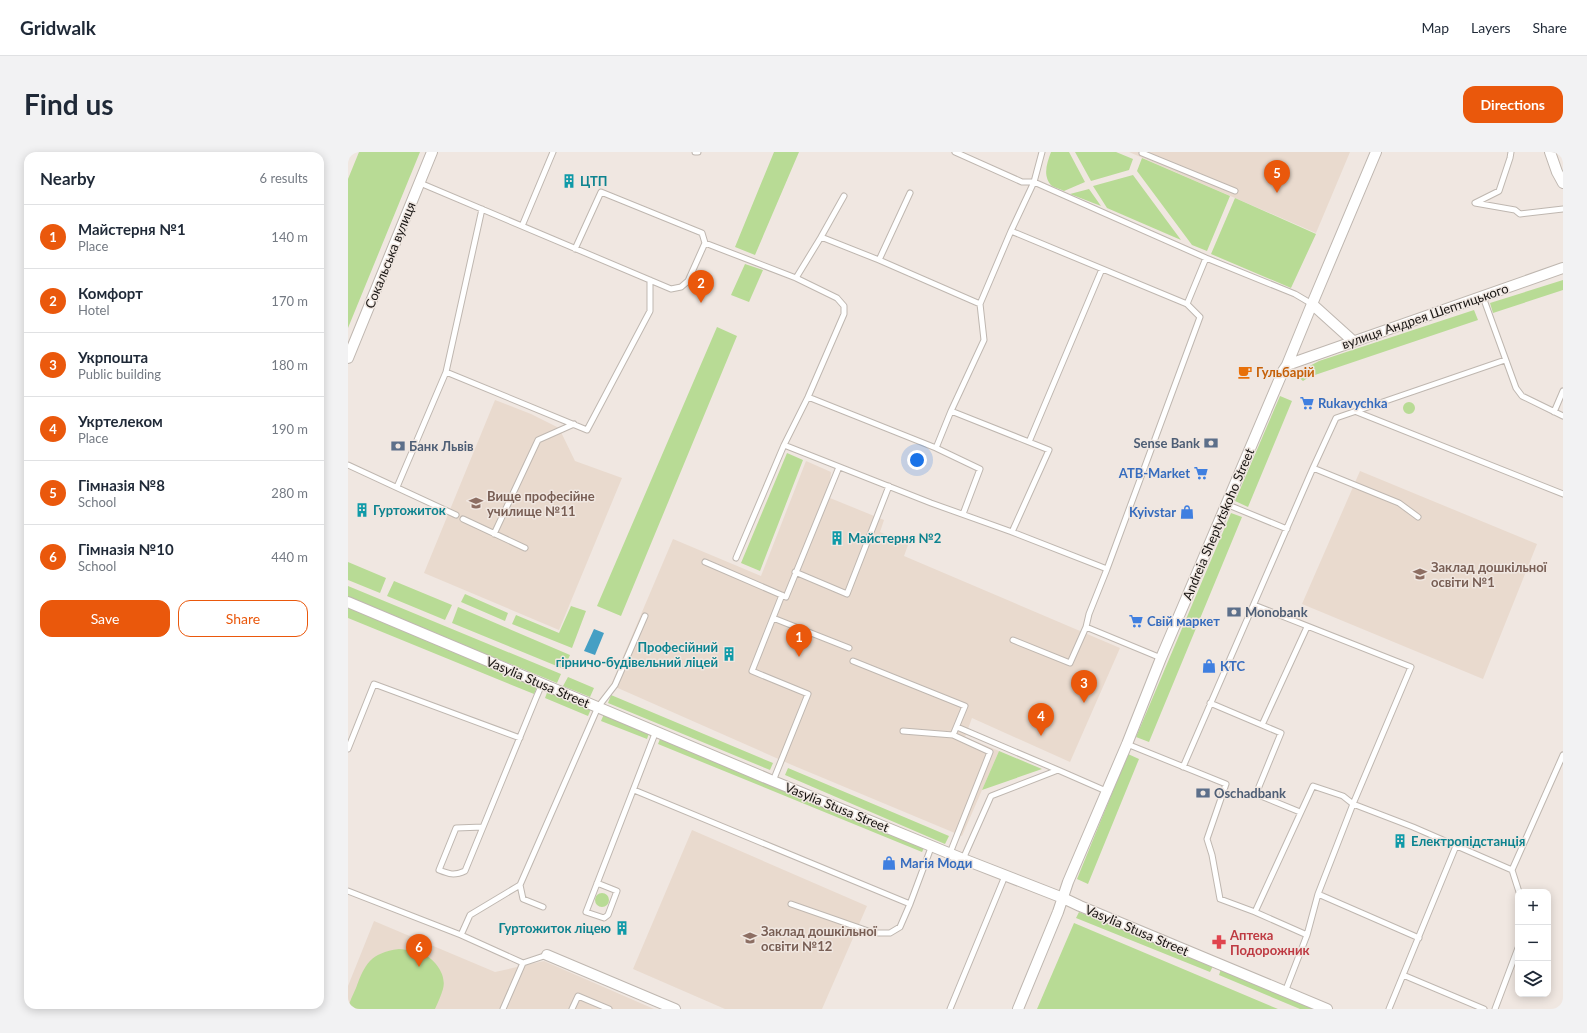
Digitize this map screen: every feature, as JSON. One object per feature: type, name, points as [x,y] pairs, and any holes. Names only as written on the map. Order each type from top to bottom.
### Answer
[{"type":"street","name":"Сокальська вулиця","points":[[348,358],[432,152]]},
{"type":"street","name":"Andreia Sheptytskoho Street","points":[[1018,1009],[1161,658],[1283,371],[1287,365],[1376,152]]},
{"type":"street","points":[[1550,152],[1557,172],[1563,183]]},
{"type":"street","name":"вулиця Андрея Шептицького","points":[[1287,365],[1563,268]]},
{"type":"street","points":[[1312,304],[1353,341]]},
{"type":"street","name":"Vasylia Stusa Street","points":[[348,602],[773,781],[1005,876],[1063,898],[1327,1009]]},
{"type":"street","points":[[547,955],[675,1009]]},
{"type":"lane","points":[[522,226],[552,152]]},
{"type":"lane","points":[[955,152],[1022,182],[1034,182],[1206,258],[1294,294],[1312,304]]},
{"type":"lane","points":[[936,448],[951,411],[984,340],[980,304],[1034,182],[1042,152]]},
{"type":"lane","points":[[1141,152],[1235,191]]},
{"type":"lane","points":[[1511,152],[1499,191],[1475,203],[1515,210],[1520,214],[1563,209]]},
{"type":"lane","points":[[420,183],[575,249],[672,289],[681,287],[688,281],[705,243],[702,233],[601,192],[575,249]]},
{"type":"lane","points":[[879,260],[910,193]]},
{"type":"lane","points":[[796,278],[844,196]]},
{"type":"lane","points":[[398,487],[446,372],[482,209]]},
{"type":"lane","points":[[1011,231],[1187,304],[1200,317],[1107,570],[1089,614],[1086,627],[1070,663],[1013,640]]},
{"type":"lane","points":[[821,237],[879,260],[980,304]]},
{"type":"lane","points":[[705,243],[796,278],[837,298],[844,306],[844,314],[808,397],[784,445],[736,558]]},
{"type":"lane","points":[[1187,304],[1206,258]]},
{"type":"lane","points":[[1029,442],[1102,269]]},
{"type":"lane","points":[[446,372],[587,430],[650,311],[650,280]]},
{"type":"lane","points":[[1483,297],[1516,388],[1522,396],[1563,416]]},
{"type":"lane","points":[[1183,767],[1286,529],[1336,418],[1505,360]]},
{"type":"lane","points":[[1554,412],[1563,391]]},
{"type":"lane","points":[[808,397],[936,448],[980,469],[963,514]]},
{"type":"lane","points":[[951,411],[1048,450],[1012,532]]},
{"type":"lane","points":[[1357,412],[1563,494]]},
{"type":"lane","points":[[494,534],[538,440],[574,424]]},
{"type":"lane","points":[[784,445],[1107,570]]},
{"type":"lane","points":[[348,465],[456,515]]},
{"type":"lane","points":[[705,562],[786,597],[795,572],[840,467]]},
{"type":"lane","points":[[1313,468],[1399,503],[1418,517]]},
{"type":"lane","points":[[795,572],[847,594],[889,486]]},
{"type":"lane","points":[[1226,504],[1286,529]]},
{"type":"lane","points":[[463,519],[525,548]]},
{"type":"lane","points":[[773,781],[808,694],[752,671],[782,595]]},
{"type":"lane","points":[[1254,605],[1411,667],[1353,804],[1318,894],[1307,935],[1286,992]]},
{"type":"lane","points":[[461,936],[470,915],[520,885],[598,707],[615,685],[645,616]]},
{"type":"lane","points":[[773,618],[849,648]]},
{"type":"lane","points":[[1086,627],[1161,658]]},
{"type":"lane","points":[[1262,725],[1307,627]]},
{"type":"lane","points":[[853,661],[965,706],[953,735]]},
{"type":"lane","points":[[348,749],[374,684],[520,738]]},
{"type":"lane","points":[[483,827],[456,828],[438,870],[451,875],[465,871],[542,684]]},
{"type":"lane","points":[[1210,703],[1281,733],[1256,794],[1300,812]]},
{"type":"lane","points":[[957,727],[1106,791]]},
{"type":"lane","points":[[598,883],[617,891],[608,915],[604,918],[586,912],[656,731]]},
{"type":"lane","points":[[903,731],[953,735],[990,752],[950,853]]},
{"type":"lane","points":[[1126,744],[1226,784],[1207,839],[1212,856],[1220,899],[1255,912],[1307,935]]},
{"type":"lane","points":[[1518,889],[1512,870],[1563,755]]},
{"type":"lane","points":[[963,859],[991,796],[1058,770]]},
{"type":"lane","points":[[1255,912],[1313,786],[1343,796],[1353,804],[1512,870]]},
{"type":"lane","points":[[634,790],[910,904]]},
{"type":"lane","points":[[791,904],[874,933],[890,933],[900,927],[932,845]]},
{"type":"lane","points":[[1389,1009],[1456,846]]},
{"type":"lane","points":[[950,1009],[1005,876]]},
{"type":"lane","points":[[520,885],[523,899],[543,908]]},
{"type":"lane","points":[[348,891],[461,936],[523,963],[547,955]]},
{"type":"lane","points":[[1318,894],[1419,938]]},
{"type":"lane","points":[[1495,1009],[1515,956]]},
{"type":"lane","points":[[503,1009],[523,963]]},
{"type":"lane","points":[[1403,976],[1484,1009]]},
{"type":"lane","points":[[572,1009],[578,996],[609,1009]]},
{"type":"shaded area","points":[[1129,152],[1350,152],[1316,233]]},
{"type":"shaded area","points":[[495,400],[531,414],[559,428],[575,461],[622,478],[559,630],[424,573]]},
{"type":"shaded area","points":[[806,461],[831,472],[830,481],[835,483],[830,498],[884,520],[880,532],[908,545],[904,556],[1120,648],[1070,762],[972,718],[965,737],[999,751],[962,836],[792,765],[611,685],[673,539],[761,576]]},
{"type":"shaded area","name":"Заклад дошкільної освіти №1","points":[[1360,471],[1537,544],[1483,679],[1302,604]]},
{"type":"shaded area","name":"Заклад дошкільної освіти №12","points":[[692,830],[867,906],[822,1009],[725,1009],[633,969]]},
{"type":"shaded area","points":[[374,921],[495,972],[544,961],[654,1009],[348,1009],[348,986]]},
{"type":"green space","points":[[359,152],[420,152],[348,328],[348,179]]},
{"type":"green space","points":[[774,152],[799,152],[755,255],[735,247]]},
{"type":"green space","points":[[1051,152],[1069,152],[1085,182],[1064,191],[1052,186],[1046,174]]},
{"type":"green space","points":[[1075,152],[1116,152],[1133,159],[1129,170],[1091,181]]},
{"type":"green space","points":[[1142,158],[1230,196],[1207,251],[1192,245],[1137,171]]},
{"type":"green space","points":[[1133,175],[1181,240],[1107,208],[1093,186]]},
{"type":"green space","points":[[1089,189],[1101,206],[1070,194]]},
{"type":"green space","points":[[1235,198],[1316,234],[1291,288],[1211,254]]},
{"type":"green space","points":[[745,264],[763,270],[749,302],[731,295]]},
{"type":"green space","points":[[1563,280],[1563,290],[1493,313],[1490,303]]},
{"type":"green space","points":[[1474,310],[1478,320],[1309,377],[1303,381],[1296,375],[1319,361]]},
{"type":"green space","points":[[717,327],[737,336],[621,616],[597,606]]},
{"type":"green space","points":[[1280,396],[1292,401],[1248,507],[1235,501]]},
{"type":"green space","points":[[1411,402],[1414,403],[1414,413],[1407,414],[1404,413],[1403,406],[1404,403]]},
{"type":"green space","points":[[787,453],[803,460],[760,571],[741,563]]},
{"type":"green space","points":[[1231,513],[1242,517],[1149,742],[1136,737]]},
{"type":"green space","points":[[348,562],[386,578],[380,593],[348,580]]},
{"type":"green space","points":[[394,581],[452,605],[445,620],[387,596]]},
{"type":"green space","points":[[348,586],[561,674],[557,683],[348,598]]},
{"type":"green space","points":[[465,594],[508,613],[505,621],[461,602]]},
{"type":"green space","points":[[348,606],[538,685],[534,694],[348,618]]},
{"type":"green space","points":[[571,606],[586,611],[572,648],[512,624],[516,615],[559,633]]},
{"type":"green space","points":[[458,607],[570,655],[564,669],[452,623]]},
{"type":"green space","points":[[568,677],[594,688],[590,697],[563,686]]},
{"type":"green space","points":[[548,690],[591,709],[588,716],[545,698]]},
{"type":"green space","points":[[611,695],[773,763],[770,770],[608,703]]},
{"type":"green space","points":[[604,714],[649,733],[647,739],[601,721]]},
{"type":"green space","points":[[660,739],[924,848],[922,852],[658,744]]},
{"type":"green space","points":[[999,751],[1042,769],[982,790]]},
{"type":"green space","points":[[1128,754],[1139,759],[1088,884],[1077,879]]},
{"type":"green space","points":[[788,768],[949,836],[945,844],[785,775]]},
{"type":"green space","points":[[602,893],[607,895],[609,900],[607,905],[602,907],[597,905],[595,900],[597,895]]},
{"type":"green space","points":[[1079,912],[1213,966],[1210,972],[1076,918]]},
{"type":"green space","points":[[1074,923],[1278,1009],[1037,1009]]},
{"type":"green space","points":[[399,949],[411,950],[427,956],[436,964],[442,973],[444,984],[435,1009],[348,1009],[362,972],[370,961],[381,953]]},
{"type":"green space","points":[[1221,969],[1316,1009],[1300,1009],[1219,975]]},
{"type":"water","points":[[594,629],[604,633],[595,655],[584,651]]},
{"type":"place","name":"ЦТП","points":[[569,181]]},
{"type":"place","name":"Гімназія №8","points":[[1277,193]]},
{"type":"place","name":"Комфорт","points":[[701,303]]},
{"type":"place","name":"Гульбарій","points":[[1245,372]]},
{"type":"place","name":"Rukavychka","points":[[1307,403]]},
{"type":"place","name":"Sense Bank","points":[[1211,443]]},
{"type":"place","name":"Банк Львів","points":[[398,446]]},
{"type":"place","name":"ATB-Market","points":[[1201,473]]},
{"type":"place","name":"Вище професійне училище №11","points":[[476,503]]},
{"type":"place","name":"Гуртожиток","points":[[362,510]]},
{"type":"place","name":"Kyivstar","points":[[1187,512]]},
{"type":"place","name":"Майстерня №2","points":[[837,538]]},
{"type":"place","name":"Заклад дошкільної освіти №1","points":[[1420,574]]},
{"type":"place","name":"Monobank","points":[[1234,612]]},
{"type":"place","name":"Свій маркет","points":[[1136,621]]},
{"type":"place","name":"Професійний гірничо-будівельний ліцей","points":[[729,654]]},
{"type":"place","name":"Майстерня №1","points":[[799,657]]},
{"type":"place","name":"КТС","points":[[1209,666]]},
{"type":"place","name":"Укрпошта","points":[[1084,703]]},
{"type":"place","name":"Укртелеком","points":[[1041,736]]},
{"type":"place","name":"Oschadbank","points":[[1203,793]]},
{"type":"place","name":"Електропідстанція","points":[[1400,841]]},
{"type":"place","name":"Магія Моди","points":[[889,863]]},
{"type":"place","name":"Гуртожиток ліцею","points":[[622,928]]},
{"type":"place","name":"Заклад дошкільної освіти №12","points":[[750,938]]},
{"type":"place","name":"Аптека Подорожник","points":[[1219,942]]},
{"type":"place","name":"Гімназія №10","points":[[419,967]]}]
